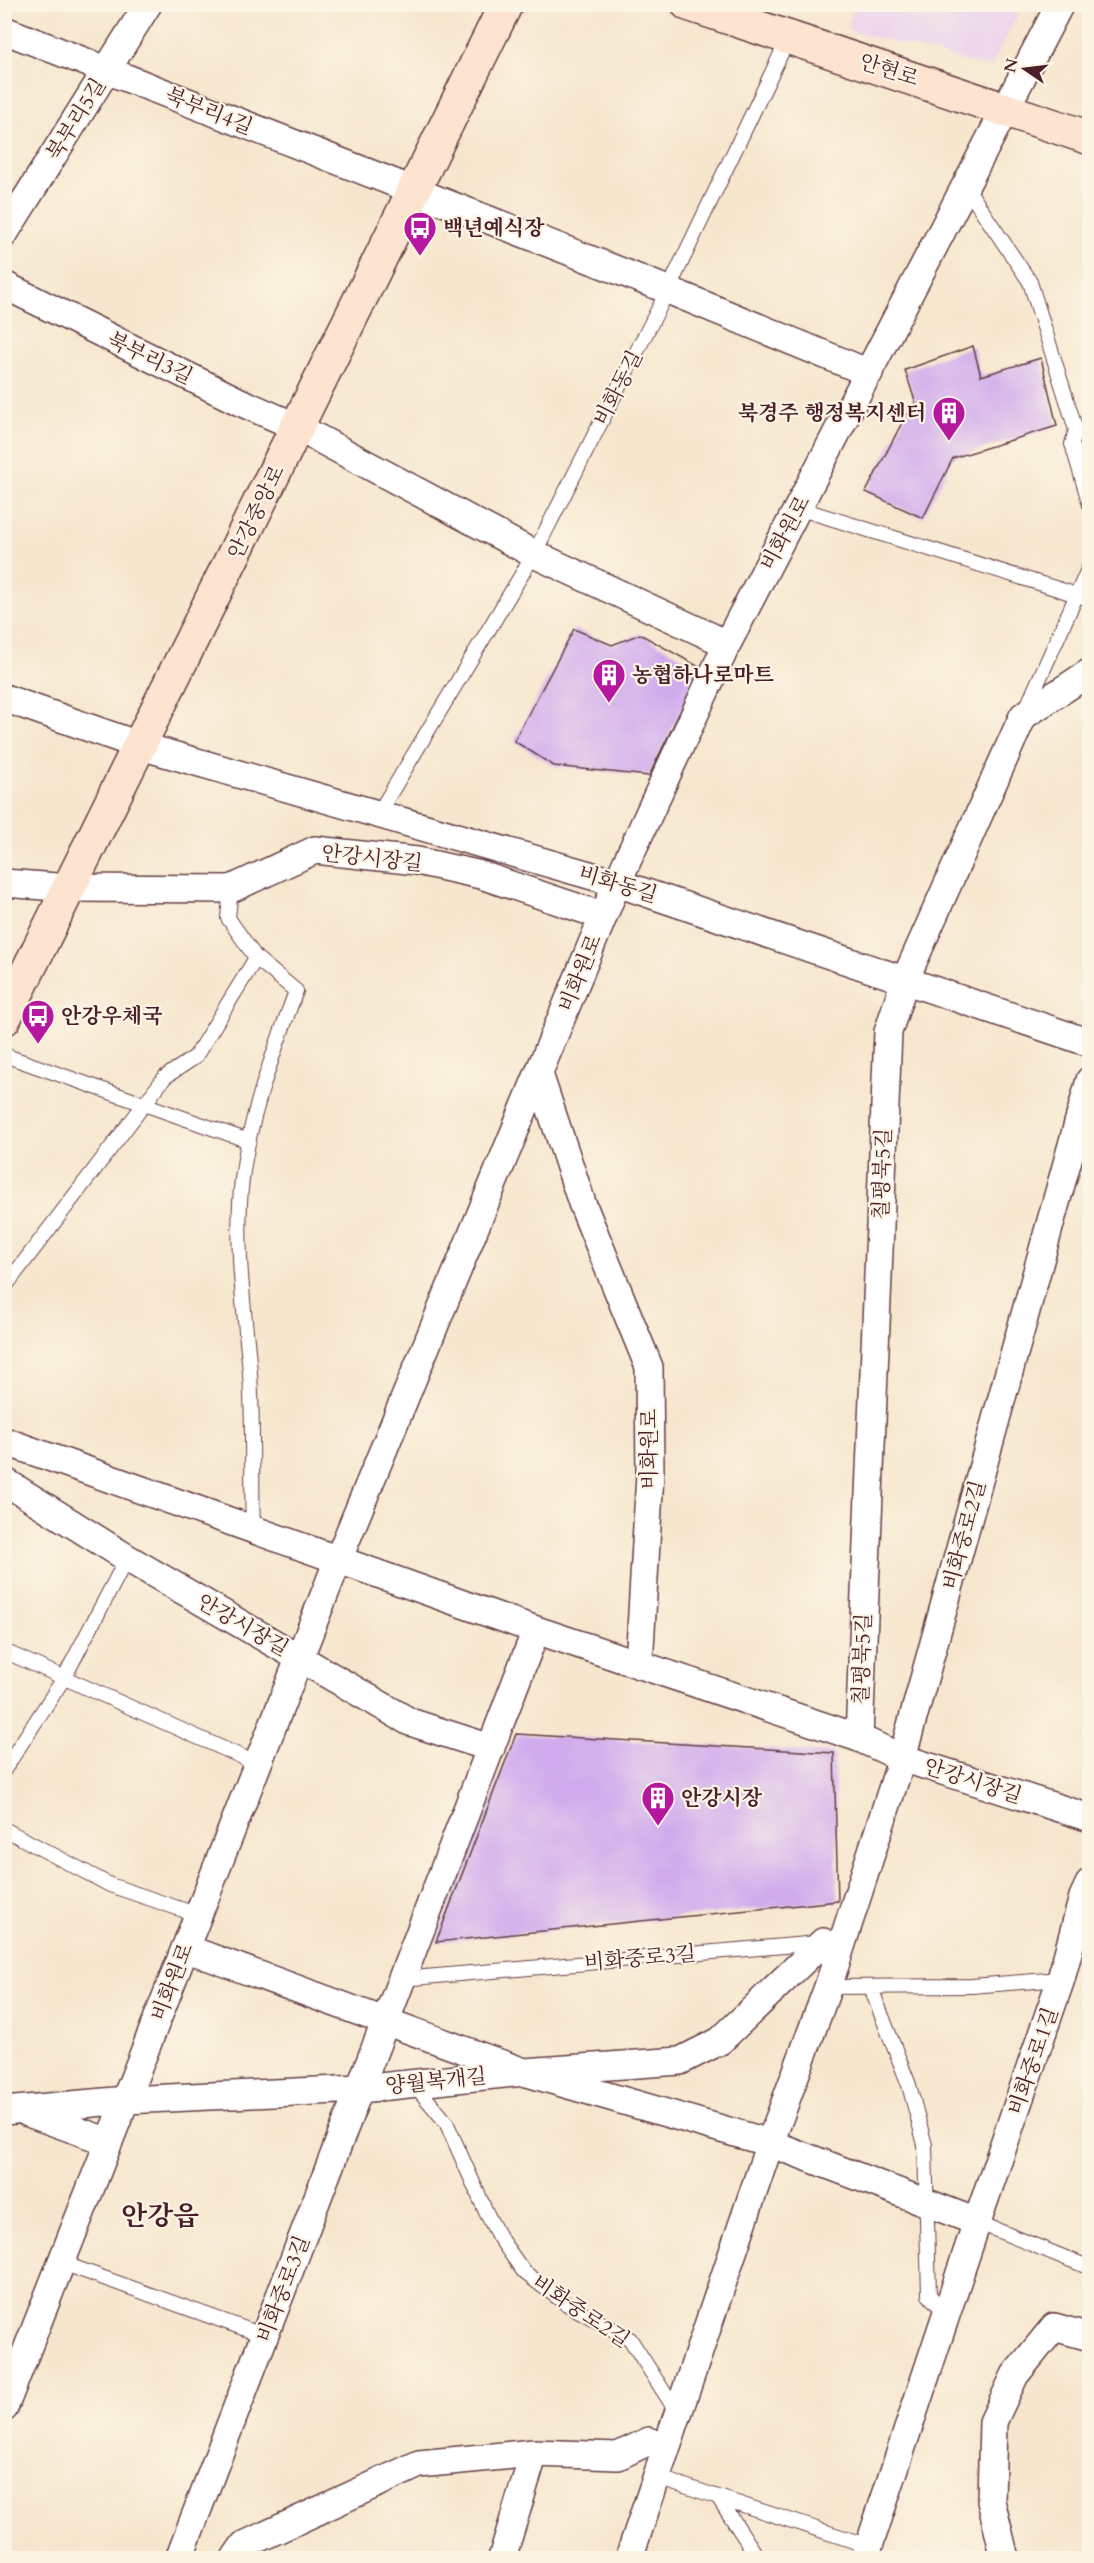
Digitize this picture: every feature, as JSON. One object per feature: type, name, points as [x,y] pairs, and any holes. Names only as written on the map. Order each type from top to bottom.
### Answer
[{"type":"main road","name":"안강중앙로","points":[[4,1019],[506,4]]},
{"type":"main road","name":"안현로","points":[[688,4],[1089,138]]},
{"type":"street","name":"북부리5길","points":[[4,234],[148,4]]},
{"type":"street","name":"비화원로","points":[[5,2405],[338,1560],[617,883],[727,644],[1060,4]]},
{"type":"street","name":"북부리4길","points":[[4,30],[414,192]]},
{"type":"street","points":[[414,192],[668,290],[869,373]]},
{"type":"street","name":"북부리3길","points":[[4,285],[240,402],[297,427]]},
{"type":"street","points":[[297,427],[534,554],[727,644]]},
{"type":"street","points":[[1023,716],[1089,672]]},
{"type":"street","name":"비화동길","points":[[4,698],[141,746],[617,883],[1089,1043]]},
{"type":"street","name":"칠평북5길","points":[[859,1738],[888,1032],[905,980],[1023,716]]},
{"type":"street","name":"안강시장길","points":[[4,883],[70,888],[231,889],[315,850],[417,861],[482,875],[603,916]]},
{"type":"street","name":"비화원로","points":[[538,1074],[582,1203],[649,1366],[650,1474],[639,1665]]},
{"type":"street","name":"비화중로2길","points":[[629,2559],[770,2143],[828,1987],[833,1940],[902,1758],[1089,1080]]},
{"type":"street","points":[[4,1441],[537,1630],[859,1738]]},
{"type":"street","name":"안강시장길","points":[[4,1481],[127,1558],[410,1722],[491,1748]]},
{"type":"street","name":"비화중로3길","points":[[179,2559],[537,1630]]},
{"type":"street","name":"안강시장길","points":[[859,1738],[902,1758],[1089,1818]]},
{"type":"street","name":"비화중로1길","points":[[867,2553],[976,2222],[1061,1979],[1087,1893]]},
{"type":"street","name":"양월복개길","points":[[9,2109],[126,2100],[360,2089],[524,2072],[680,2061],[720,2041],[833,1940]]},
{"type":"street","points":[[186,1948],[524,2072],[770,2143],[976,2222]]},
{"type":"street","points":[[9,2109],[109,2142]]},
{"type":"street","points":[[1005,2559],[991,2501],[993,2422],[1015,2375],[1054,2327],[1089,2337]]},
{"type":"street","points":[[235,2559],[244,2545],[419,2464],[534,2453],[618,2456],[650,2441],[666,2449]]},
{"type":"street","points":[[502,2559],[534,2453]]},
{"type":"lane","name":"비화동길","points":[[378,814],[534,554],[668,290],[789,38]]},
{"type":"lane","points":[[966,187],[1030,282],[1076,430],[1072,444],[1089,505]]},
{"type":"lane","points":[[798,508],[1083,597]]},
{"type":"lane","points":[[1023,716],[1083,597],[1089,565]]},
{"type":"lane","points":[[231,889],[228,918],[256,958],[296,991],[257,1100],[242,1179],[239,1228],[243,1313],[249,1362],[252,1529]]},
{"type":"lane","points":[[4,1288],[165,1077],[195,1057],[256,958]]},
{"type":"lane","points":[[4,1056],[146,1103],[249,1142]]},
{"type":"lane","points":[[4,1770],[64,1678],[127,1558]]},
{"type":"lane","points":[[6,1655],[64,1678],[258,1764]]},
{"type":"lane","points":[[4,1829],[110,1885],[198,1915]]},
{"type":"lane","name":"비화중로3길","points":[[402,1979],[833,1940]]},
{"type":"lane","points":[[828,1987],[972,1986],[1061,1979]]},
{"type":"lane","points":[[872,1988],[909,2085],[925,2145],[929,2295],[946,2313]]},
{"type":"lane","name":"비화중로2길","points":[[414,2084],[446,2122],[486,2212],[499,2237],[524,2272],[565,2303],[630,2339],[678,2414]]},
{"type":"lane","points":[[976,2222],[1083,2265],[1089,2264]]},
{"type":"lane","points":[[62,2263],[265,2336]]},
{"type":"lane","points":[[657,2477],[718,2497],[867,2553]]},
{"type":"lane","points":[[718,2497],[758,2559]]},
{"type":"shaded area","points":[[855,4],[1022,5],[991,68],[847,30]]},
{"type":"building","name":"북경주 행정복지센터","points":[[973,346],[981,376],[1041,358],[1057,426],[953,458],[923,518],[866,492],[905,417],[916,404],[905,370]]},
{"type":"building","name":"농협하나로마트","points":[[574,629],[612,645],[640,634],[701,668],[649,776],[554,766],[514,741]]},
{"type":"building","name":"안강시장","points":[[516,1734],[834,1753],[838,1901],[436,1942]]},
{"type":"place","name":"백년예식장","points":[[420,257]]},
{"type":"place","name":"북경주 행정복지센터","points":[[949,442]]},
{"type":"place","name":"농협하나로마트","points":[[609,704]]},
{"type":"place","name":"안강우체국","points":[[38,1045]]},
{"type":"place","name":"안강시장","points":[[658,1827]]},
{"type":"district","name":"안강읍","points":[[160,2216]]}]
